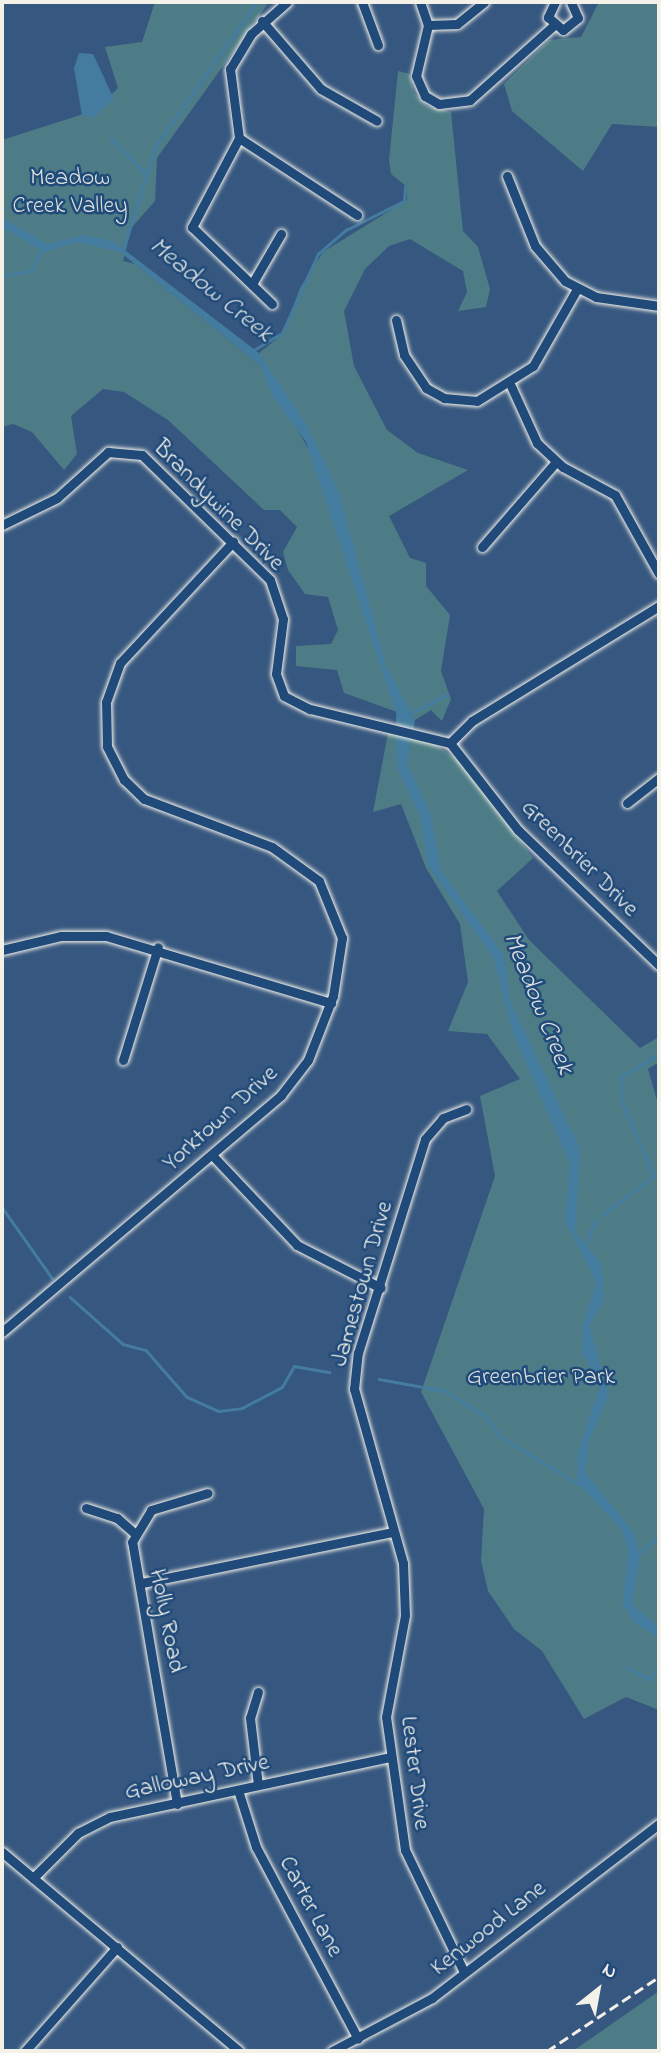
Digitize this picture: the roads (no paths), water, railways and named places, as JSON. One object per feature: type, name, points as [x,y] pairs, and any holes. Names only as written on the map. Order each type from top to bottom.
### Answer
[{"type":"street","points":[[272,304],[192,227],[239,138],[230,69],[262,21],[287,2]]},
{"type":"street","points":[[363,2],[378,45]]},
{"type":"street","points":[[420,2],[428,25],[418,84],[433,102],[447,105],[470,100],[553,26]]},
{"type":"street","points":[[428,25],[457,24],[484,2]]},
{"type":"street","points":[[553,26],[548,12],[555,2]]},
{"type":"street","points":[[553,26],[568,29],[576,23],[571,2]]},
{"type":"street","points":[[262,21],[321,89],[377,121]]},
{"type":"street","points":[[239,138],[357,215]]},
{"type":"street","points":[[507,176],[535,246],[578,289],[613,302],[659,306]]},
{"type":"street","points":[[252,284],[282,234]]},
{"type":"street","points":[[396,320],[411,369],[435,394],[477,401],[511,386],[545,352],[578,289]]},
{"type":"street","points":[[511,386],[536,441],[556,462],[615,495],[659,574]]},
{"type":"street","name":"Brandywine Drive","points":[[2,525],[42,508],[102,455],[124,448],[142,455],[270,580],[281,606],[277,681],[284,696],[370,722],[433,736],[450,743]]},
{"type":"street","points":[[482,547],[556,462]]},
{"type":"street","name":"Yorktown Drive","points":[[2,1332],[212,1155],[295,1078],[331,1003],[342,938],[319,881],[272,847],[153,805],[124,780],[107,746],[106,702],[120,663],[233,542]]},
{"type":"street","points":[[450,743],[472,721],[659,606]]},
{"type":"street","name":"Greenbrier Drive","points":[[450,743],[518,830],[659,965]]},
{"type":"street","points":[[628,803],[659,778]]},
{"type":"street","points":[[2,950],[76,935],[158,947],[331,1003]]},
{"type":"street","points":[[123,1060],[158,947]]},
{"type":"street","name":"Jamestown Drive","points":[[392,1532],[382,1474],[354,1389],[358,1353],[381,1288],[425,1139],[443,1118],[466,1109]]},
{"type":"street","points":[[212,1155],[296,1245],[381,1288]]},
{"type":"street","points":[[86,1508],[117,1518],[134,1533],[160,1505],[208,1493]]},
{"type":"street","points":[[142,1583],[392,1532]]},
{"type":"street","name":"Lester Drive","points":[[392,1532],[403,1563],[405,1615],[386,1702],[389,1757],[410,1869],[463,1970]]},
{"type":"street","name":"Holly Road","points":[[134,1533],[177,1804]]},
{"type":"street","points":[[258,1692],[250,1718],[258,1785]]},
{"type":"street","name":"Galloway Drive","points":[[33,1878],[93,1824],[389,1757]]},
{"type":"street","name":"Carter Lane","points":[[238,1790],[256,1847],[358,2039]]},
{"type":"street","name":"Kenwood Lane","points":[[332,2051],[415,2009],[659,1824]]},
{"type":"street","points":[[2,1852],[239,2051]]},
{"type":"street","points":[[25,2051],[117,1947]]},
{"type":"water","points":[[79,53],[93,54],[114,99],[94,117],[82,116],[74,68]]},
{"type":"water","points":[[2,218],[47,244],[84,235],[113,241],[259,353],[307,425],[339,493],[386,666],[415,720],[407,764],[430,812],[441,871],[504,955],[510,1001],[580,1149],[575,1233],[601,1263],[604,1300],[589,1325],[609,1395],[589,1441],[585,1472],[634,1533],[640,1557],[632,1604],[659,1628],[659,1638],[635,1623],[623,1605],[628,1551],[622,1530],[577,1482],[578,1453],[600,1385],[582,1353],[583,1324],[597,1283],[565,1221],[570,1164],[513,1033],[494,959],[428,865],[420,815],[397,768],[396,712],[306,442],[274,398],[260,365],[120,252],[78,242],[44,252],[2,227]]},
{"type":"waterway","points":[[123,250],[155,147],[257,2]]},
{"type":"waterway","points":[[111,138],[147,175]]},
{"type":"waterway","name":"Meadow Creek","points":[[252,351],[282,333],[318,254],[346,230],[404,201],[405,187]]},
{"type":"waterway","points":[[2,276],[31,271],[42,248]]},
{"type":"waterway","points":[[409,714],[447,695]]},
{"type":"waterway","points":[[602,1215],[654,1176],[621,1101],[621,1077],[659,1054]]},
{"type":"waterway","points":[[2,1207],[52,1278]]},
{"type":"waterway","points":[[585,1245],[595,1220]]},
{"type":"waterway","points":[[70,1297],[123,1344],[146,1350],[187,1397],[219,1411],[242,1408],[282,1387],[294,1366],[329,1372]]},
{"type":"waterway","points":[[379,1379],[445,1391],[487,1417],[501,1437],[580,1485]]},
{"type":"waterway","points":[[636,1556],[659,1536]]},
{"type":"waterway","points":[[627,1667],[650,1680],[659,1665]]},
{"type":"railway","points":[[547,2051],[659,1977]]},
{"type":"park label","name":"Meadow Creek Valley","points":[[70,193]]},
{"type":"park label","name":"Greenbrier Park","points":[[541,1378]]}]
